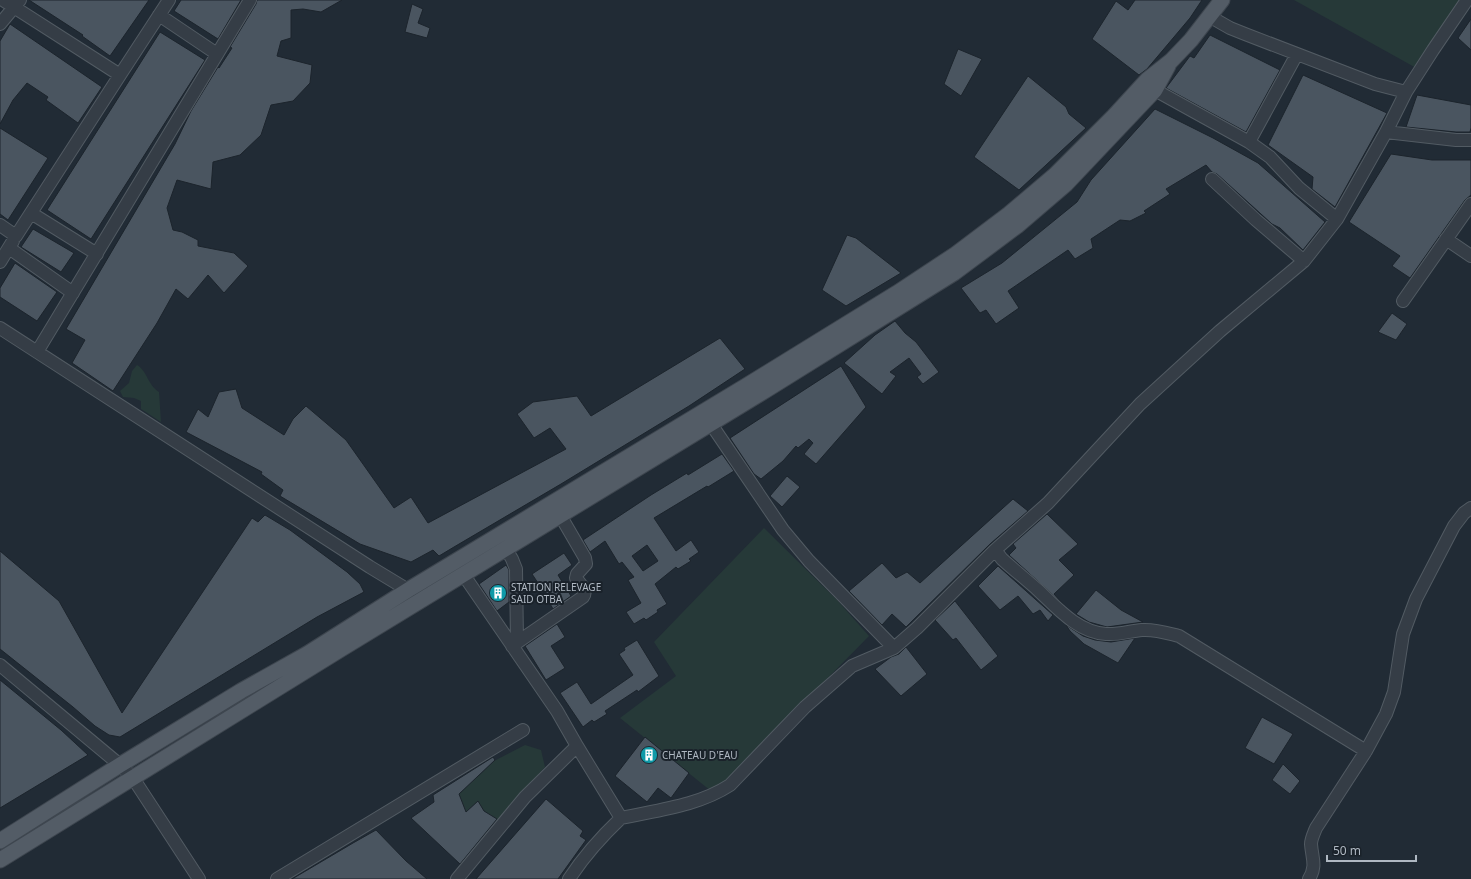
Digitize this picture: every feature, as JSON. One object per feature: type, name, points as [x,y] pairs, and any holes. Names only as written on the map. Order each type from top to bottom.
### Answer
[{"type":"main road","points":[[0,842],[120,765],[241,691],[307,654],[408,590],[746,386],[897,293],[956,254],[1009,214],[1055,175],[1114,116],[1147,80],[1171,61],[1222,0]]},
{"type":"main road","points":[[0,860],[78,810],[133,778],[463,574],[711,424],[954,273],[1017,226],[1066,184],[1155,90],[1171,61]]},
{"type":"street","points":[[3,0],[17,4],[120,75]]},
{"type":"street","points":[[0,262],[169,0]]},
{"type":"street","points":[[37,352],[250,0]]},
{"type":"street","points":[[568,879],[602,835],[621,818],[682,805],[718,793],[730,785],[805,707],[852,666],[894,648],[917,628],[995,550],[1048,503],[1140,404],[1220,331],[1304,260],[1337,220],[1386,132],[1406,92],[1467,0]]},
{"type":"street","points":[[0,24],[17,4]]},
{"type":"street","points":[[159,15],[217,54]]},
{"type":"street","points":[[1210,16],[1230,28],[1297,54],[1375,84],[1406,92]]},
{"type":"street","points":[[1249,142],[1297,54]]},
{"type":"street","points":[[1155,90],[1249,142],[1270,157],[1299,188],[1337,220]]},
{"type":"street","points":[[1386,132],[1456,140],[1471,140]]},
{"type":"street","points":[[1212,179],[1256,220],[1304,260]]},
{"type":"street","points":[[1403,301],[1471,204]]},
{"type":"street","points":[[31,213],[97,254]]},
{"type":"street","points":[[0,225],[16,236]]},
{"type":"street","points":[[1446,239],[1471,256]]},
{"type":"street","points":[[9,248],[73,293]]},
{"type":"street","points":[[0,328],[408,590]]},
{"type":"street","points":[[711,424],[783,530],[809,562],[894,648]]},
{"type":"street","points":[[1309,879],[1313,869],[1314,857],[1311,842],[1316,828],[1366,751],[1386,714],[1394,692],[1403,634],[1416,599],[1454,526],[1464,513],[1471,508]]},
{"type":"street","points":[[514,644],[585,594],[585,591],[576,578],[577,574],[585,567],[585,558],[560,515]]},
{"type":"street","points":[[506,548],[516,569],[514,644]]},
{"type":"street","points":[[995,550],[1006,562],[1071,620],[1088,630],[1105,634],[1144,630],[1179,636],[1366,751]]},
{"type":"street","points":[[463,574],[514,644],[557,711],[621,818]]},
{"type":"street","points":[[0,665],[120,765],[133,778],[200,879]]},
{"type":"street","points":[[278,879],[523,730]]},
{"type":"street","points":[[457,879],[525,797],[577,746]]},
{"type":"green space","points":[[1294,0],[1469,0],[1418,69]]},
{"type":"green space","points":[[137,365],[141,368],[155,389],[159,392],[161,422],[141,409],[141,401],[134,398],[123,397],[120,391],[129,383],[132,371]]},
{"type":"green space","points":[[764,528],[837,600],[869,636],[717,791],[711,791],[620,718],[676,676],[654,642]]},
{"type":"green space","points":[[525,745],[541,750],[545,767],[498,820],[484,811],[478,801],[466,812],[459,794],[494,761]]},
{"type":"building","points":[[29,0],[149,0],[110,56],[82,36],[83,35]]},
{"type":"building","points":[[181,0],[241,0],[218,39],[174,11]]},
{"type":"building","points":[[257,0],[342,0],[321,12],[303,9],[291,10],[291,38],[281,41],[277,56],[312,65],[310,83],[293,101],[271,105],[261,135],[240,155],[213,162],[211,189],[177,180],[167,208],[173,230],[182,232],[198,240],[198,246],[234,253],[248,266],[224,293],[208,275],[188,299],[176,289],[157,323],[113,391],[72,363],[85,340],[66,329],[175,144],[191,111],[218,67],[219,68],[232,48],[230,47]]},
{"type":"building","points":[[1135,0],[1202,0],[1190,18],[1147,69],[1139,75],[1092,39],[1116,1],[1128,10]]},
{"type":"building","points":[[412,4],[423,9],[418,23],[430,28],[427,38],[405,32]]},
{"type":"building","points":[[1471,19],[1471,50],[1458,38]]},
{"type":"building","points":[[10,24],[102,87],[78,123],[46,100],[48,97],[27,83],[13,100],[0,124],[0,41]]},
{"type":"building","points":[[160,32],[205,60],[91,239],[47,210]]},
{"type":"building","points":[[1210,35],[1280,70],[1246,132],[1166,88],[1190,56],[1194,58]]},
{"type":"building","points":[[958,49],[982,59],[961,96],[944,84]]},
{"type":"building","points":[[1303,75],[1387,113],[1335,207],[1312,189],[1313,177],[1268,145]]},
{"type":"building","points":[[1028,76],[1066,107],[1069,114],[1086,128],[1019,190],[974,157]]},
{"type":"building","points":[[1417,95],[1471,105],[1470,132],[1406,127]]},
{"type":"building","points":[[1155,109],[1213,138],[1258,163],[1325,222],[1303,250],[1280,228],[1272,224],[1217,174],[1212,172],[1206,165],[1166,189],[1170,194],[1144,211],[1146,213],[1130,221],[1120,220],[1091,239],[1093,248],[1075,259],[1068,250],[1008,291],[1019,308],[996,324],[986,310],[980,313],[961,288],[1002,263],[1077,202],[1091,180]]},
{"type":"building","points":[[0,128],[48,158],[8,220],[0,214]]},
{"type":"building","points":[[1391,154],[1432,160],[1471,160],[1471,195],[1465,200],[1410,278],[1392,266],[1400,256],[1349,222]]},
{"type":"building","points":[[33,229],[74,253],[61,272],[21,247]]},
{"type":"building","points":[[847,235],[856,238],[901,273],[846,306],[822,290]]},
{"type":"building","points":[[15,263],[57,292],[37,321],[0,297],[0,288]]},
{"type":"building","points":[[1392,313],[1407,324],[1396,340],[1378,332]]},
{"type":"building","points":[[895,321],[905,333],[916,342],[939,372],[923,384],[917,377],[921,374],[909,358],[890,372],[896,376],[882,394],[844,363],[875,335]]},
{"type":"building","points":[[720,338],[745,369],[689,406],[439,556],[433,550],[411,562],[360,544],[280,496],[283,490],[261,474],[262,472],[186,432],[198,409],[208,417],[219,392],[236,389],[242,408],[284,435],[293,419],[306,406],[346,440],[394,508],[411,497],[428,523],[566,449],[550,428],[534,438],[517,414],[533,402],[577,396],[591,416]]},
{"type":"building","points":[[841,366],[866,407],[816,464],[804,454],[813,443],[809,439],[798,448],[796,446],[783,461],[761,479],[754,474],[730,438]]},
{"type":"building","points":[[722,454],[734,471],[654,518],[676,551],[691,540],[699,552],[689,559],[691,561],[678,569],[676,567],[655,584],[667,604],[657,610],[658,612],[646,620],[644,618],[634,624],[626,612],[641,603],[628,580],[634,577],[622,562],[619,564],[605,541],[590,552],[583,540],[651,495],[687,473],[688,475]],"holes":[[[647,545],[658,561],[643,571],[632,556]]]},
{"type":"building","points":[[787,476],[800,487],[782,507],[770,496]]},
{"type":"building","points":[[1013,499],[1028,511],[990,544],[906,627],[892,614],[882,625],[849,591],[882,563],[896,578],[907,572],[920,583]]},
{"type":"building","points":[[1047,514],[1078,544],[1059,560],[1074,575],[1054,594],[1064,605],[1009,555],[1016,548],[1013,544]]},
{"type":"building","points":[[265,515],[290,530],[347,572],[360,584],[364,592],[317,617],[120,737],[109,735],[95,726],[0,649],[0,551],[59,601],[122,713],[252,518],[258,522]]},
{"type":"building","points":[[564,553],[572,565],[558,575],[571,596],[553,609],[532,574]]},
{"type":"building","name":"STATION RELEVAGE SAID OTBA","points":[[506,565],[509,570],[509,602],[497,611],[479,584]]},
{"type":"building","points":[[998,566],[1053,615],[1048,621],[1040,610],[1033,614],[1018,596],[1000,610],[978,586]]},
{"type":"building","points":[[1096,590],[1121,610],[1143,622],[1107,627],[1089,622],[1076,614]]},
{"type":"building","points":[[955,601],[998,656],[981,670],[956,638],[953,640],[935,620]]},
{"type":"building","points":[[557,624],[565,637],[551,646],[565,668],[546,680],[525,646]]},
{"type":"building","points":[[1066,625],[1083,636],[1095,640],[1111,642],[1135,638],[1118,663],[1084,644],[1070,631]]},
{"type":"building","points":[[637,640],[659,676],[638,692],[637,690],[605,711],[607,714],[594,722],[592,720],[583,727],[560,693],[577,682],[591,704],[633,675],[619,654],[625,650],[624,648]]},
{"type":"building","points":[[906,647],[927,674],[901,696],[875,669],[891,657],[899,654]]},
{"type":"building","points":[[0,680],[61,730],[88,755],[0,808]]},
{"type":"building","points":[[1262,717],[1293,734],[1274,764],[1245,748]]},
{"type":"building","name":"CHATEAU D'EAU","points":[[645,737],[689,773],[671,798],[658,788],[647,802],[615,776]]},
{"type":"building","points":[[493,757],[495,760],[459,794],[466,812],[478,801],[484,811],[497,819],[460,864],[411,818],[434,802],[433,795]]},
{"type":"building","points":[[1283,764],[1300,781],[1290,794],[1272,780]]},
{"type":"building","points":[[546,799],[583,831],[580,836],[586,840],[558,879],[476,879]]},
{"type":"building","points":[[376,830],[406,861],[427,879],[292,879],[353,843]]},
{"type":"place","name":"STATION RELEVAGE SAID OTBA","points":[[498,593]]},
{"type":"place","name":"CHATEAU D'EAU","points":[[649,755]]}]
